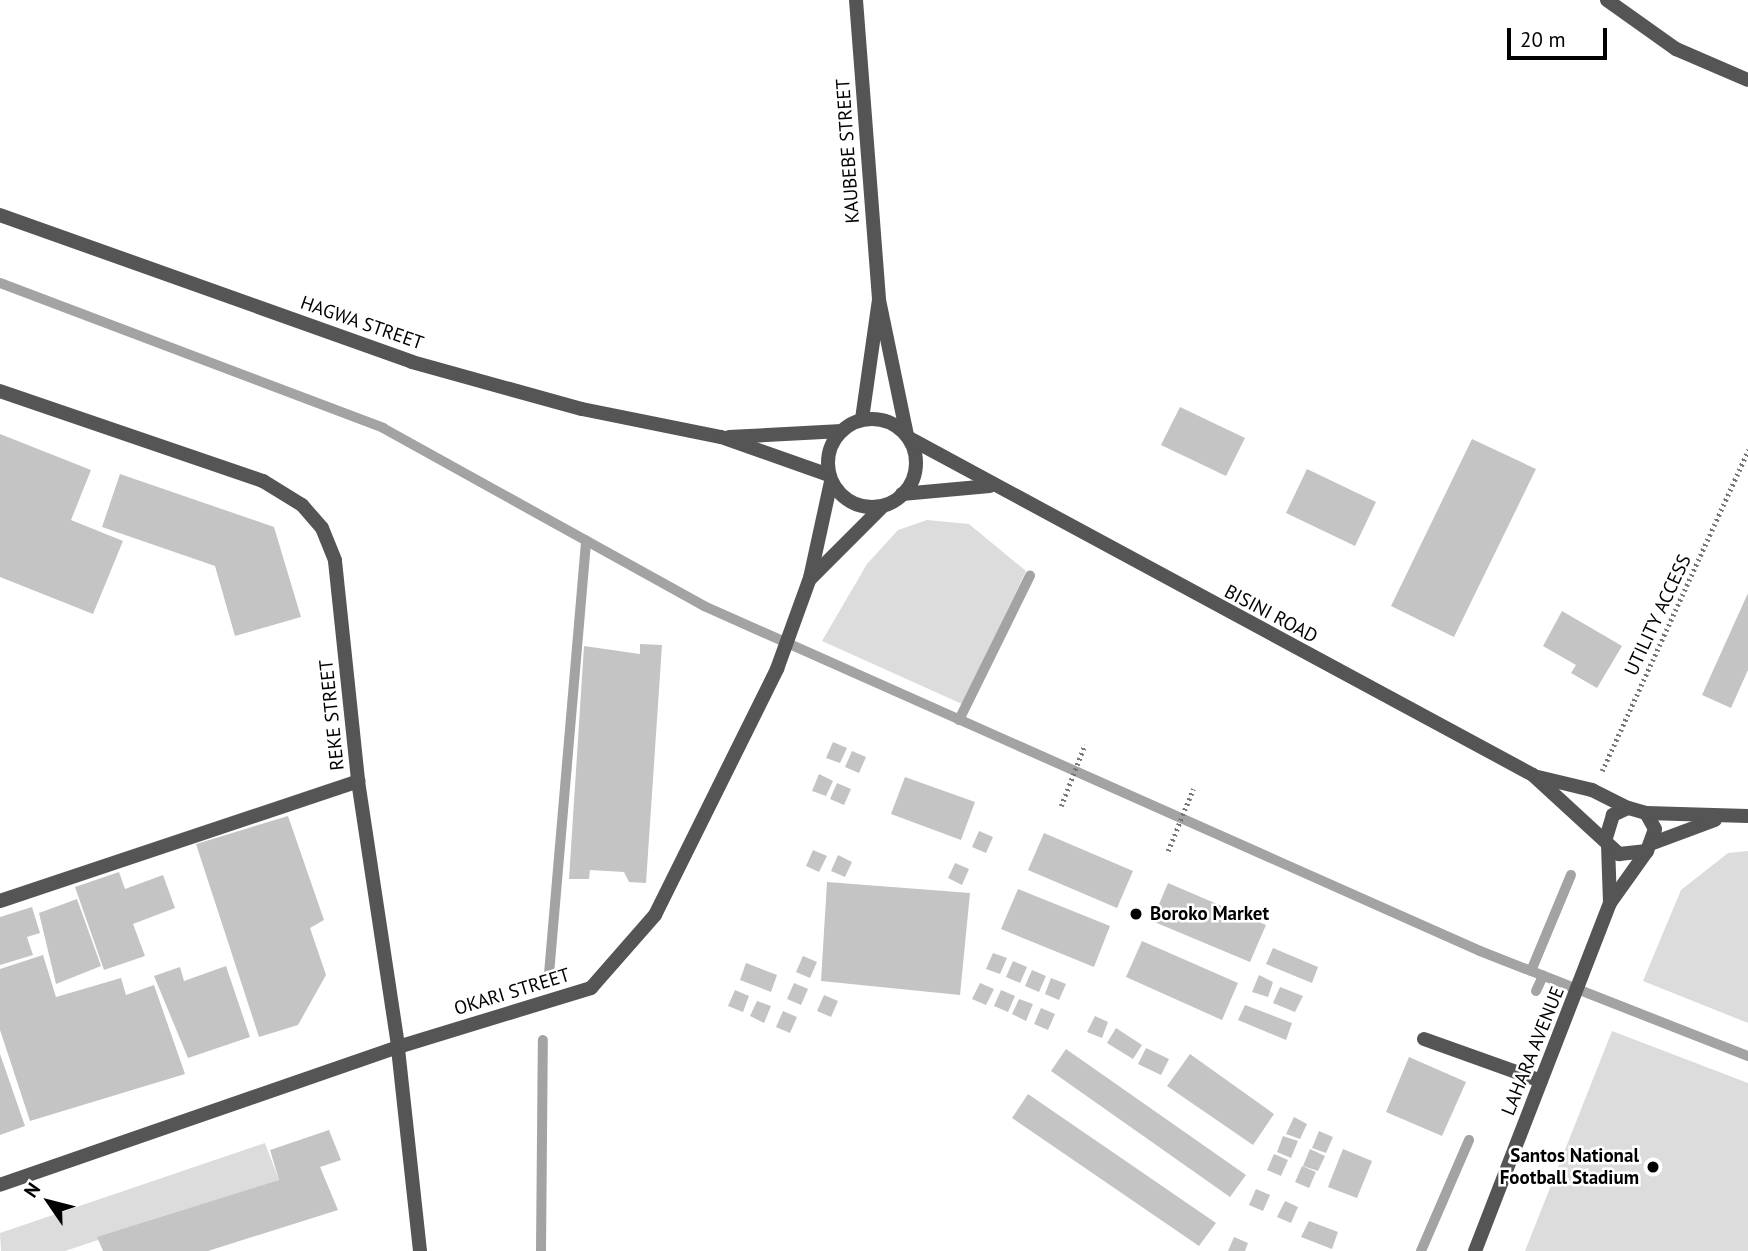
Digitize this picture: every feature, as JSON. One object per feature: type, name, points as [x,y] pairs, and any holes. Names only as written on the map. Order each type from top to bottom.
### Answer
[{"type":"street","name":"KAUBEBE STREET","points":[[856,0],[879,300],[908,437]]},
{"type":"street","points":[[1607,0],[1676,49],[1748,80]]},
{"type":"street","name":"HAGWA STREET","points":[[0,215],[412,362],[582,409],[721,437],[830,478]]},
{"type":"street","name":"KAUBEBE STREET","points":[[862,419],[879,300]]},
{"type":"street","name":"REKE STREET","points":[[0,391],[263,481],[302,505],[322,527],[335,561],[358,781],[398,1047],[420,1251]]},
{"type":"street","points":[[862,419],[892,422],[908,437],[915,471],[902,494],[882,507],[846,499],[830,478],[829,454],[842,431],[862,419]]},
{"type":"street","name":"HAGWA STREET","points":[[721,437],[842,431]]},
{"type":"street","name":"BISINI ROAD","points":[[908,437],[990,486],[1533,775],[1592,790],[1628,808]]},
{"type":"street","name":"OKARI STREET","points":[[0,1185],[398,1047],[591,988],[655,915],[777,669],[810,578],[830,478]]},
{"type":"street","points":[[902,494],[990,486]]},
{"type":"street","name":"OKARI STREET","points":[[810,578],[882,507]]},
{"type":"street","name":"BISINI ROAD","points":[[1533,775],[1607,842]]},
{"type":"street","points":[[0,901],[358,781]]},
{"type":"street","points":[[1720,818],[1626,857],[1607,842],[1613,815],[1628,808],[1646,813],[1720,818],[1748,816]]},
{"type":"street","points":[[1646,813],[1650,847]]},
{"type":"street","name":"LAHARA AVENUE","points":[[1607,842],[1610,903]]},
{"type":"street","name":"LAHARA AVENUE","points":[[1475,1251],[1610,903],[1650,847]]},
{"type":"street","points":[[1424,1039],[1541,1081]]},
{"type":"path","name":"UTILITY ACCESS","points":[[1592,790],[1748,450]]},
{"type":"path","points":[[1061,806],[1085,744]]},
{"type":"path","points":[[1168,851],[1193,789]]},
{"type":"shaded area","points":[[927,520],[969,524],[1026,571],[962,704],[822,641],[867,564],[898,530]]},
{"type":"shaded area","points":[[1748,851],[1748,1023],[1643,981],[1681,890],[1728,853]]},
{"type":"shaded area","name":"Santos National Football Stadium","points":[[1612,1031],[1748,1083],[1748,1251],[1525,1251]]},
{"type":"shaded area","points":[[265,1143],[279,1180],[65,1251],[1,1251],[0,1233]]},
{"type":"building","points":[[1180,407],[1245,438],[1226,476],[1161,445]]},
{"type":"building","points":[[0,434],[91,470],[71,520],[123,541],[93,614],[0,577]]},
{"type":"building","points":[[1472,439],[1536,469],[1454,637],[1391,606]]},
{"type":"building","points":[[1307,469],[1376,502],[1355,546],[1286,513]]},
{"type":"building","points":[[120,474],[274,527],[301,617],[235,636],[215,566],[102,527]]},
{"type":"building","points":[[1748,593],[1748,670],[1731,708],[1702,695]]},
{"type":"building","points":[[1562,611],[1622,646],[1597,688],[1571,673],[1576,665],[1543,646]]},
{"type":"building","points":[[640,644],[662,645],[646,883],[629,882],[624,872],[590,870],[589,879],[569,879],[584,646],[640,654]]},
{"type":"building","points":[[833,742],[847,748],[840,763],[826,758]]},
{"type":"building","points":[[852,751],[866,757],[859,773],[845,767]]},
{"type":"building","points":[[819,774],[833,781],[826,796],[812,791]]},
{"type":"building","points":[[905,777],[975,802],[961,840],[891,814]]},
{"type":"building","points":[[837,783],[851,789],[844,805],[830,799]]},
{"type":"building","points":[[288,816],[324,920],[310,928],[326,975],[298,1025],[259,1037],[196,844]]},
{"type":"building","points":[[979,831],[993,837],[986,853],[972,847]]},
{"type":"building","points":[[1044,833],[1133,871],[1117,908],[1028,870]]},
{"type":"building","points":[[813,850],[827,856],[819,872],[806,866]]},
{"type":"building","points":[[838,855],[852,862],[845,877],[831,871]]},
{"type":"building","points":[[955,863],[969,869],[962,885],[948,878]]},
{"type":"building","points":[[119,872],[125,889],[163,875],[175,908],[133,924],[145,956],[104,970],[75,887]]},
{"type":"building","points":[[827,882],[970,893],[960,995],[821,981]]},
{"type":"building","points":[[1168,883],[1266,925],[1250,962],[1152,921]]},
{"type":"building","points":[[1018,889],[1110,926],[1094,967],[1001,929]]},
{"type":"building","points":[[77,899],[101,966],[56,984],[39,913]]},
{"type":"building","points":[[32,907],[40,933],[27,937],[33,955],[0,965],[0,917]]},
{"type":"building","points":[[1142,941],[1238,983],[1222,1020],[1126,977]]},
{"type":"building","points":[[1273,948],[1318,967],[1312,983],[1266,964]]},
{"type":"building","points":[[993,953],[1007,958],[1000,974],[986,969]]},
{"type":"building","points":[[43,955],[56,997],[121,978],[126,995],[154,985],[185,1074],[30,1121],[0,1030],[0,969]]},
{"type":"building","points":[[803,956],[817,962],[810,978],[796,972]]},
{"type":"building","points":[[1013,961],[1027,967],[1020,983],[1006,977]]},
{"type":"building","points":[[746,963],[777,975],[771,992],[740,980]]},
{"type":"building","points":[[226,966],[250,1037],[188,1058],[154,976],[180,967],[184,981]]},
{"type":"building","points":[[1032,970],[1046,976],[1039,992],[1025,986]]},
{"type":"building","points":[[1259,975],[1273,982],[1268,997],[1252,992]]},
{"type":"building","points":[[1051,978],[1066,984],[1059,1000],[1045,994]]},
{"type":"building","points":[[794,983],[808,989],[801,1005],[787,999]]},
{"type":"building","points":[[980,983],[994,989],[986,1005],[972,999]]},
{"type":"building","points":[[1280,987],[1303,996],[1295,1012],[1273,1003]]},
{"type":"building","points":[[735,990],[749,996],[743,1012],[728,1006]]},
{"type":"building","points":[[1001,990],[1015,996],[1008,1012],[994,1006]]},
{"type":"building","points":[[824,995],[838,1001],[831,1017],[817,1011]]},
{"type":"building","points":[[1019,999],[1033,1004],[1026,1021],[1012,1014]]},
{"type":"building","points":[[757,1001],[771,1006],[764,1023],[750,1016]]},
{"type":"building","points":[[1245,1005],[1292,1023],[1286,1040],[1238,1020]]},
{"type":"building","points":[[1041,1008],[1055,1014],[1048,1030],[1034,1024]]},
{"type":"building","points":[[783,1011],[797,1017],[790,1033],[776,1027]]},
{"type":"building","points":[[1095,1016],[1108,1022],[1102,1038],[1087,1032]]},
{"type":"building","points":[[1116,1028],[1142,1045],[1133,1059],[1107,1043]]},
{"type":"building","points":[[1146,1048],[1169,1059],[1161,1075],[1138,1064]]},
{"type":"building","points":[[1066,1049],[1246,1175],[1230,1197],[1051,1071]]},
{"type":"building","points":[[0,1054],[25,1126],[0,1135]]},
{"type":"building","points":[[1190,1054],[1274,1114],[1253,1145],[1167,1086]]},
{"type":"building","points":[[1409,1057],[1466,1082],[1442,1136],[1386,1112]]},
{"type":"building","points":[[1028,1094],[1216,1223],[1199,1246],[1012,1118]]},
{"type":"building","points":[[1294,1117],[1307,1124],[1300,1139],[1286,1134]]},
{"type":"building","points":[[329,1130],[341,1160],[320,1167],[338,1210],[208,1251],[103,1251],[97,1237],[279,1180],[270,1150]]},
{"type":"building","points":[[1319,1131],[1333,1137],[1326,1153],[1312,1148]]},
{"type":"building","points":[[1283,1136],[1298,1141],[1291,1158],[1277,1152]]},
{"type":"building","points":[[1310,1149],[1325,1156],[1318,1171],[1303,1166]]},
{"type":"building","points":[[1343,1149],[1372,1161],[1357,1198],[1328,1187]]},
{"type":"building","points":[[1274,1154],[1288,1160],[1281,1176],[1267,1170]]},
{"type":"building","points":[[1302,1166],[1316,1172],[1309,1188],[1295,1182]]},
{"type":"building","points":[[1256,1189],[1270,1195],[1263,1211],[1249,1205]]},
{"type":"building","points":[[1285,1201],[1298,1207],[1291,1223],[1277,1217]]},
{"type":"building","points":[[1309,1221],[1338,1232],[1332,1249],[1301,1237]]},
{"type":"building","points":[[1234,1237],[1248,1243],[1245,1251],[1228,1251]]},
{"type":"waterway","points":[[0,283],[383,428],[704,606],[1480,951],[1748,1056]]},
{"type":"waterway","points":[[549,974],[586,541]]},
{"type":"waterway","points":[[959,720],[1030,576]]},
{"type":"waterway","points":[[1531,971],[1571,875]]},
{"type":"waterway","points":[[1536,991],[1543,976]]},
{"type":"waterway","points":[[541,1251],[543,1040]]},
{"type":"waterway","points":[[1421,1251],[1469,1140]]},
{"type":"place","name":"Boroko Market","points":[[1136,914]]},
{"type":"place","name":"Santos National Football Stadium","points":[[1653,1167]]}]
